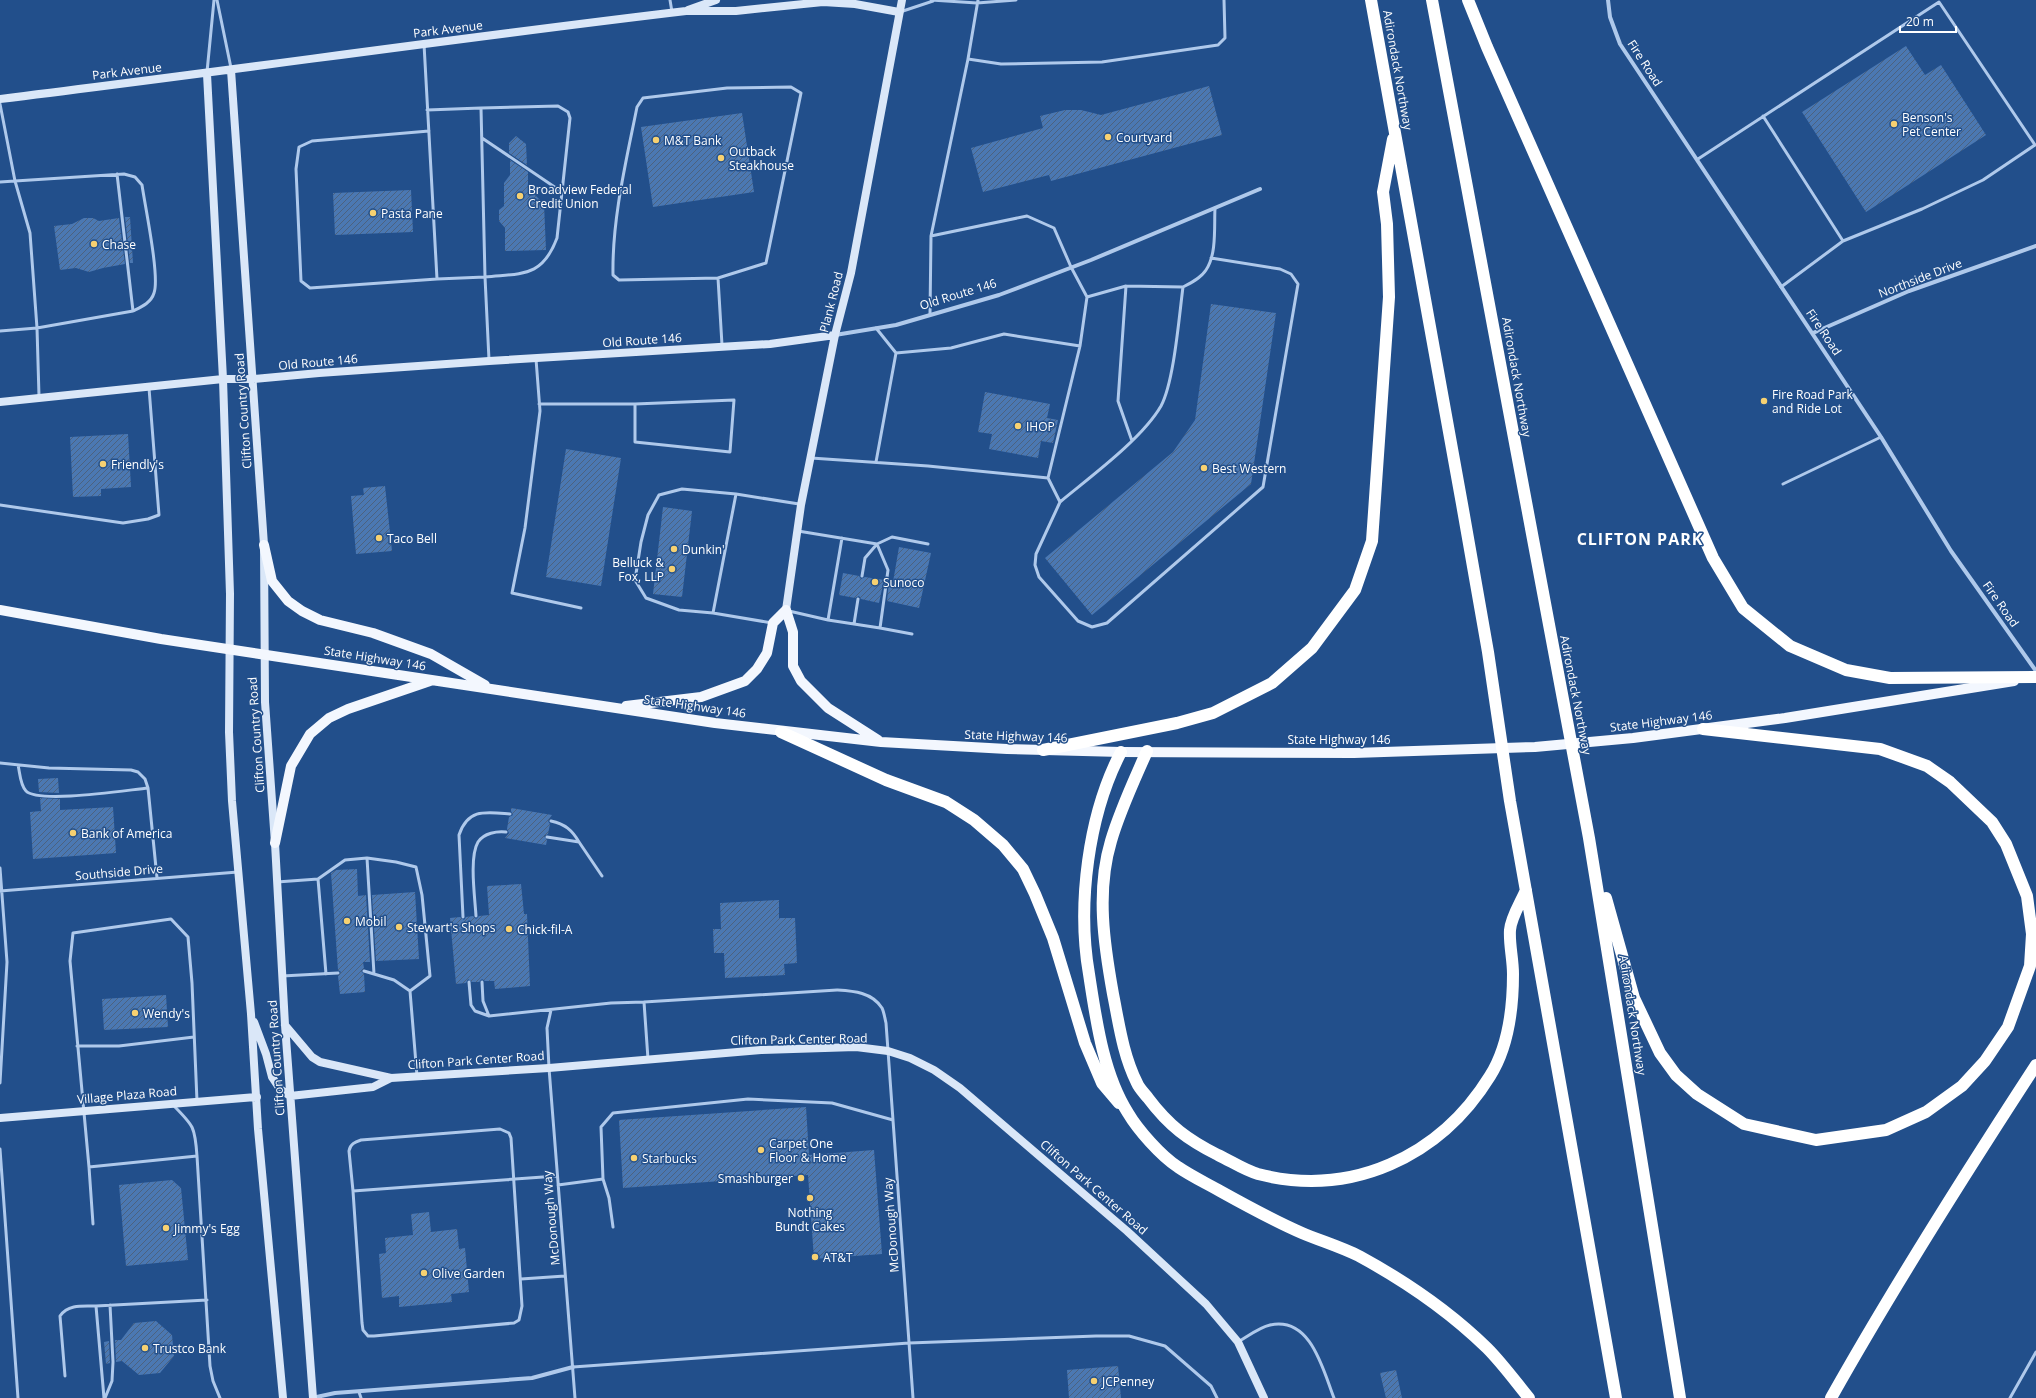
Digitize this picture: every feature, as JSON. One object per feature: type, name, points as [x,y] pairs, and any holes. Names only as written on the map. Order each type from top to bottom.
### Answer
[{"type":"highway","name":"Adirondack Northway","points":[[1371,0],[1488,652],[1510,801],[1616,1398]]},
{"type":"highway","name":"Adirondack Northway","points":[[1432,0],[1589,838],[1680,1398]]},
{"type":"highway","points":[[1468,0],[1713,558],[1744,608],[1790,646],[1846,670],[1890,678],[2036,677]]},
{"type":"highway","points":[[1043,750],[1177,723],[1213,714],[1272,684],[1312,648],[1355,590],[1372,541],[1389,297],[1387,224],[1383,192],[1395,132]]},
{"type":"highway","points":[[1589,838],[1634,998],[1660,1053],[1676,1075],[1697,1094],[1744,1124],[1816,1140],[1886,1130],[1926,1112],[1962,1086],[1985,1061],[2008,1027],[2030,966],[2032,934],[2027,896],[2006,844],[1992,822],[1950,782],[1927,766],[1880,749],[1703,729]]},
{"type":"highway","points":[[781,732],[886,780],[946,802],[974,820],[1003,845],[1023,869],[1035,894],[1053,938],[1085,1044],[1102,1083],[1148,1139],[1176,1167],[1265,1215],[1357,1256],[1411,1286],[1453,1318],[1488,1349],[1529,1398]]},
{"type":"highway","points":[[1121,752],[1108,778],[1100,804],[1087,875],[1084,917],[1086,962],[1106,1065],[1127,1112]]},
{"type":"highway","points":[[1147,752],[1120,814],[1110,843],[1104,876],[1103,914],[1106,956],[1121,1041],[1137,1084],[1164,1120],[1200,1146],[1256,1173],[1299,1181],[1348,1179],[1388,1166],[1421,1148],[1453,1123],[1478,1095],[1492,1074],[1506,1039],[1510,1017],[1513,973],[1510,929],[1526,890]]},
{"type":"highway","points":[[1831,1398],[1877,1317],[1951,1195],[2036,1065]]},
{"type":"main road","points":[[264,546],[272,582],[288,601],[302,611],[320,620],[373,633],[431,654],[490,688]]},
{"type":"main road","name":"State Highway 146","points":[[0,610],[161,639],[781,732],[881,742],[1043,750],[1121,752],[1354,753],[1535,747],[1703,729],[1884,703],[2036,677]]},
{"type":"main road","points":[[616,707],[701,697],[745,681],[757,669],[767,654],[773,623],[786,610],[793,632],[794,666],[801,681],[828,708],[881,742]]},
{"type":"main road","points":[[276,843],[291,766],[310,734],[329,718],[348,709],[432,680]]},
{"type":"street","points":[[686,11],[716,0]]},
{"type":"street","name":"Plank Road","points":[[786,610],[801,505],[835,335],[851,273],[902,0]]},
{"type":"street","name":"Fire Road","points":[[1608,0],[1610,17],[1620,44],[1698,159],[1881,437],[1951,551],[2036,671]]},
{"type":"street","name":"Park Avenue","points":[[0,99],[207,74],[672,12],[736,11],[823,2],[855,4],[899,12]]},
{"type":"street","name":"Clifton Country Road","points":[[231,70],[254,379],[264,546],[265,702],[276,843],[285,1025],[312,1398]]},
{"type":"street","name":"Clifton Country Road","points":[[207,74],[223,379],[230,594],[229,732],[232,801],[251,1014],[256,1097],[283,1398]]},
{"type":"street","name":"Old Route 146","points":[[0,402],[223,379],[254,379],[489,361],[770,344],[835,335],[876,328],[930,315],[998,295],[1071,267],[1260,189]]},
{"type":"street","name":"Northside Drive","points":[[1813,333],[1909,291],[2036,246]]},
{"type":"street","points":[[251,1014],[266,1054],[272,1077],[280,1089],[290,1096]]},
{"type":"street","points":[[285,1025],[312,1057],[320,1062],[391,1078]]},
{"type":"street","name":"Clifton Park Center Road","points":[[290,1096],[373,1087],[391,1078],[417,1076],[549,1068],[769,1050],[856,1048],[888,1051],[916,1061],[934,1070],[960,1088],[1127,1231],[1206,1304],[1238,1342],[1264,1398]]},
{"type":"street","name":"Village Plaza Road","points":[[0,1118],[256,1097]]},
{"type":"street","points":[[312,1398],[359,1392],[532,1378],[573,1367]]},
{"type":"lane","points":[[215,0],[231,70]]},
{"type":"lane","points":[[207,74],[215,0]]},
{"type":"lane","points":[[670,0],[672,12]]},
{"type":"lane","points":[[899,12],[932,0],[977,2],[1016,0]]},
{"type":"lane","points":[[968,59],[1001,64],[1102,62],[1218,45],[1225,38],[1224,0]]},
{"type":"lane","points":[[930,315],[931,236],[968,59],[977,2]]},
{"type":"lane","points":[[1698,159],[1939,2],[2035,145],[1983,180],[1922,209],[1843,241],[1781,286]]},
{"type":"lane","points":[[424,44],[437,280]]},
{"type":"lane","points":[[791,87],[801,93],[766,263],[718,278],[619,280],[613,275],[612,260],[622,183],[636,107],[643,98],[727,88],[791,87]]},
{"type":"lane","points":[[0,104],[15,181],[30,233],[37,328],[40,398]]},
{"type":"lane","points":[[427,110],[558,106],[568,112],[570,118],[557,238],[551,253],[542,264],[530,272],[485,277],[310,288],[301,281],[296,169],[299,147],[312,142],[428,131]]},
{"type":"lane","points":[[481,108],[485,277],[489,361]]},
{"type":"lane","points":[[1763,116],[1843,241]]},
{"type":"lane","points":[[482,138],[562,192]]},
{"type":"lane","points":[[117,174],[133,310]]},
{"type":"lane","points":[[0,182],[117,174],[135,177],[142,185],[154,265],[155,282],[154,294],[144,306],[133,310],[37,328],[0,331]]},
{"type":"lane","points":[[1087,297],[1126,286],[1183,287],[1195,280],[1206,271],[1211,258],[1215,208]]},
{"type":"lane","points":[[931,236],[1027,216],[1054,228],[1071,267],[1087,297],[1080,346],[1048,478],[1060,502]]},
{"type":"lane","points":[[1183,287],[1171,368],[1161,406],[1152,419],[1132,441],[1060,502],[1036,554],[1035,565],[1039,577],[1078,621],[1092,627],[1107,623],[1263,487],[1298,284],[1291,274],[1280,269],[1211,258]]},
{"type":"lane","points":[[718,278],[722,347]]},
{"type":"lane","points":[[1126,286],[1118,401],[1132,441]]},
{"type":"lane","points":[[876,328],[896,353],[876,462]]},
{"type":"lane","points":[[896,353],[951,348],[1004,334],[1080,346]]},
{"type":"lane","points":[[536,359],[539,404],[525,528],[512,593],[581,608]]},
{"type":"lane","points":[[0,506],[123,523],[148,519],[158,515],[149,387]]},
{"type":"lane","points":[[539,404],[635,404],[734,400],[730,452],[635,442],[635,404]]},
{"type":"lane","points":[[1783,484],[1881,437]]},
{"type":"lane","points":[[810,458],[928,466],[1048,478]]},
{"type":"lane","points":[[773,623],[713,613],[679,610],[646,598],[635,580],[641,542],[648,515],[659,495],[682,489],[736,494],[801,505]]},
{"type":"lane","points":[[713,613],[736,494]]},
{"type":"lane","points":[[797,530],[877,544]]},
{"type":"lane","points":[[862,576],[865,558],[877,544],[892,537],[928,544]]},
{"type":"lane","points":[[828,620],[842,538]]},
{"type":"lane","points":[[877,544],[888,570],[880,628]]},
{"type":"lane","points":[[854,624],[858,599]]},
{"type":"lane","points":[[786,610],[828,620],[912,634]]},
{"type":"lane","points":[[0,763],[49,768],[131,770],[138,772],[142,776],[148,788],[157,878]]},
{"type":"lane","points":[[18,765],[22,783],[26,791],[33,795],[44,797],[148,788]]},
{"type":"lane","points":[[463,917],[459,835],[463,824],[468,818],[482,813],[510,814]]},
{"type":"lane","points":[[551,821],[568,827],[574,833],[602,876]]},
{"type":"lane","points":[[476,916],[474,863],[478,842],[483,837],[493,832],[506,832]]},
{"type":"lane","points":[[547,837],[579,842]]},
{"type":"lane","points":[[277,882],[318,879],[344,860],[367,858],[396,862],[416,867],[422,895],[430,976],[410,991]]},
{"type":"lane","points":[[367,858],[374,974]]},
{"type":"lane","points":[[0,868],[7,962],[1,1038],[0,1083]]},
{"type":"lane","name":"Southside Drive","points":[[1,891],[238,872]]},
{"type":"lane","points":[[318,879],[326,974]]},
{"type":"lane","points":[[93,1224],[85,1111],[77,1046],[70,960],[73,934],[171,919],[188,937],[197,1102]]},
{"type":"lane","points":[[364,971],[394,980],[410,991]]},
{"type":"lane","points":[[282,976],[338,973]]},
{"type":"lane","points":[[469,982],[471,1005],[475,1011],[489,1016]]},
{"type":"lane","points":[[482,982],[483,1001],[489,1016]]},
{"type":"lane","name":"McDonough Way","points":[[489,1016],[611,1004],[837,990],[855,991],[869,996],[882,1008],[886,1023],[914,1398]]},
{"type":"lane","points":[[410,991],[417,1076]]},
{"type":"lane","points":[[644,1002],[648,1060]]},
{"type":"lane","name":"McDonough Way","points":[[551,1010],[547,1028],[549,1068],[575,1398]]},
{"type":"lane","points":[[77,1046],[119,1046],[194,1037]]},
{"type":"lane","points":[[612,1227],[609,1198],[602,1179],[601,1127],[613,1113],[748,1099],[832,1103],[893,1120]]},
{"type":"lane","points":[[172,1104],[193,1126],[195,1132],[210,1366],[213,1381],[220,1398]]},
{"type":"lane","points":[[504,1130],[509,1133],[511,1138],[515,1179],[521,1279],[522,1315],[519,1320],[514,1323],[368,1336],[362,1323],[350,1147],[355,1142],[369,1139],[504,1130]]},
{"type":"lane","points":[[0,1149],[18,1398]]},
{"type":"lane","points":[[89,1167],[196,1156]]},
{"type":"lane","points":[[353,1191],[557,1176]]},
{"type":"lane","points":[[558,1185],[602,1179]]},
{"type":"lane","points":[[521,1279],[565,1276]]},
{"type":"lane","points":[[65,1376],[60,1316],[63,1311],[71,1307],[206,1300]]},
{"type":"lane","points":[[105,1398],[112,1381],[113,1362],[110,1305]]},
{"type":"lane","points":[[96,1306],[105,1398]]},
{"type":"lane","points":[[1238,1342],[1269,1325],[1282,1324],[1295,1328],[1313,1344],[1334,1398]]},
{"type":"lane","points":[[573,1367],[909,1343],[1081,1336],[1129,1336],[1165,1346],[1211,1386],[1217,1398]]},
{"type":"lane","points":[[2010,1398],[2036,1352]]},
{"type":"lane","points":[[359,1392],[361,1398]]},
{"type":"building","name":"Benson's Pet Center","points":[[1906,46],[1925,75],[1941,65],[1986,135],[1866,212],[1802,112]]},
{"type":"building","points":[[1209,86],[1222,135],[1051,181],[1049,175],[983,192],[971,148],[1043,128],[1040,116],[1065,110],[1081,110],[1101,115]]},
{"type":"building","points":[[742,113],[754,192],[653,207],[641,127]]},
{"type":"building","points":[[516,136],[526,144],[527,165],[509,153],[509,143]]},
{"type":"building","name":"Broadview Federal Credit Union","points":[[510,160],[528,172],[528,188],[544,204],[546,250],[505,251],[505,228],[499,221],[499,210],[504,206],[504,183],[510,175]]},
{"type":"building","name":"Pasta Pane","points":[[411,190],[413,232],[335,235],[333,193]]},
{"type":"building","points":[[125,217],[130,217],[133,263],[130,263]]},
{"type":"building","name":"Chase","points":[[84,218],[93,218],[99,221],[119,218],[125,264],[89,272],[76,268],[60,270],[54,226],[72,224]]},
{"type":"building","name":"Best Western","points":[[1211,304],[1276,313],[1251,484],[1092,615],[1045,558],[1173,452],[1195,420]]},
{"type":"building","name":"IHOP","points":[[985,392],[1050,404],[1047,418],[1058,420],[1053,443],[1041,441],[1038,458],[989,449],[992,434],[978,432]]},
{"type":"building","points":[[128,434],[131,487],[101,489],[101,496],[73,497],[70,437]]},
{"type":"building","points":[[566,449],[621,458],[601,586],[546,577]]},
{"type":"building","points":[[385,486],[392,551],[356,554],[351,496],[364,495],[363,488]]},
{"type":"building","points":[[663,507],[692,511],[682,597],[653,594]]},
{"type":"building","points":[[899,547],[931,553],[919,608],[887,601],[889,581],[893,582]]},
{"type":"building","points":[[843,573],[859,576],[861,579],[865,577],[884,580],[879,603],[861,599],[859,596],[855,598],[839,595]]},
{"type":"building","points":[[58,778],[59,793],[39,792],[38,779]]},
{"type":"building","name":"Bank of America","points":[[40,798],[60,799],[60,810],[113,807],[116,853],[33,859],[30,812],[41,811]]},
{"type":"building","points":[[511,808],[552,815],[548,821],[550,824],[548,834],[544,836],[547,840],[546,845],[505,838],[509,833],[507,829],[509,817],[513,815]]},
{"type":"building","name":"Mobil","points":[[357,869],[358,896],[366,895],[370,962],[363,962],[364,968],[361,971],[364,974],[365,992],[340,994],[338,976],[341,972],[338,970],[331,873],[336,870]]},
{"type":"building","points":[[521,884],[524,914],[527,914],[530,986],[495,989],[494,981],[485,981],[482,979],[479,982],[472,982],[468,979],[466,983],[456,984],[450,918],[460,917],[464,920],[466,917],[473,916],[476,919],[479,916],[489,915],[487,886]]},
{"type":"building","name":"Stewart's Shops","points":[[415,892],[419,959],[376,961],[372,895]]},
{"type":"building","points":[[779,900],[779,918],[795,918],[797,963],[784,964],[785,975],[725,978],[724,953],[714,953],[713,929],[721,929],[720,903]]},
{"type":"building","name":"Wendy's","points":[[166,995],[168,1027],[104,1030],[102,999]]},
{"type":"building","points":[[806,1107],[809,1155],[874,1150],[882,1254],[814,1259],[808,1175],[623,1188],[619,1120]]},
{"type":"building","points":[[172,1180],[181,1188],[188,1260],[126,1266],[119,1185]]},
{"type":"building","name":"Olive Garden","points":[[429,1212],[431,1232],[457,1229],[459,1249],[465,1248],[469,1292],[451,1294],[452,1302],[399,1307],[399,1296],[382,1298],[379,1254],[386,1253],[385,1238],[413,1235],[411,1214]]},
{"type":"building","points":[[156,1321],[172,1335],[174,1356],[160,1373],[139,1375],[122,1361],[116,1362],[115,1340],[121,1340],[134,1323]]},
{"type":"building","points":[[109,1341],[110,1363],[106,1364],[104,1342]]},
{"type":"building","name":"JCPenney","points":[[1118,1366],[1121,1398],[1069,1398],[1067,1370]]},
{"type":"building","points":[[1396,1370],[1402,1398],[1386,1398],[1380,1373]]},
{"type":"place","name":"Benson's Pet Center","points":[[1894,124]]},
{"type":"place","name":"Courtyard","points":[[1108,137]]},
{"type":"place","name":"M&T Bank","points":[[656,140]]},
{"type":"place","name":"Outback Steakhouse","points":[[721,158]]},
{"type":"place","name":"Broadview Federal Credit Union","points":[[520,196]]},
{"type":"place","name":"Pasta Pane","points":[[373,213]]},
{"type":"place","name":"Chase","points":[[94,244]]},
{"type":"place","name":"Fire Road Park and Ride Lot","points":[[1764,401]]},
{"type":"place","name":"IHOP","points":[[1018,426]]},
{"type":"place","name":"Friendly's","points":[[103,464]]},
{"type":"place","name":"Best Western","points":[[1204,468]]},
{"type":"place","name":"Taco Bell","points":[[379,538]]},
{"type":"place","name":"Dunkin'","points":[[674,549]]},
{"type":"place","name":"Belluck & Fox, LLP","points":[[672,569]]},
{"type":"place","name":"Sunoco","points":[[875,582]]},
{"type":"place","name":"Bank of America","points":[[73,833]]},
{"type":"place","name":"Mobil","points":[[347,921]]},
{"type":"place","name":"Stewart's Shops","points":[[399,927]]},
{"type":"place","name":"Chick-fil-A","points":[[509,929]]},
{"type":"place","name":"Wendy's","points":[[135,1013]]},
{"type":"place","name":"Carpet One Floor & Home","points":[[761,1150]]},
{"type":"place","name":"Starbucks","points":[[634,1158]]},
{"type":"place","name":"Smashburger","points":[[801,1178]]},
{"type":"place","name":"Nothing Bundt Cakes","points":[[810,1198]]},
{"type":"place","name":"Jimmy's Egg","points":[[166,1228]]},
{"type":"place","name":"AT&T","points":[[815,1257]]},
{"type":"place","name":"Olive Garden","points":[[424,1273]]},
{"type":"place","name":"Trustco Bank","points":[[145,1348]]},
{"type":"place","name":"JCPenney","points":[[1094,1381]]},
{"type":"district","name":"CLIFTON PARK","points":[[1640,539]]}]
